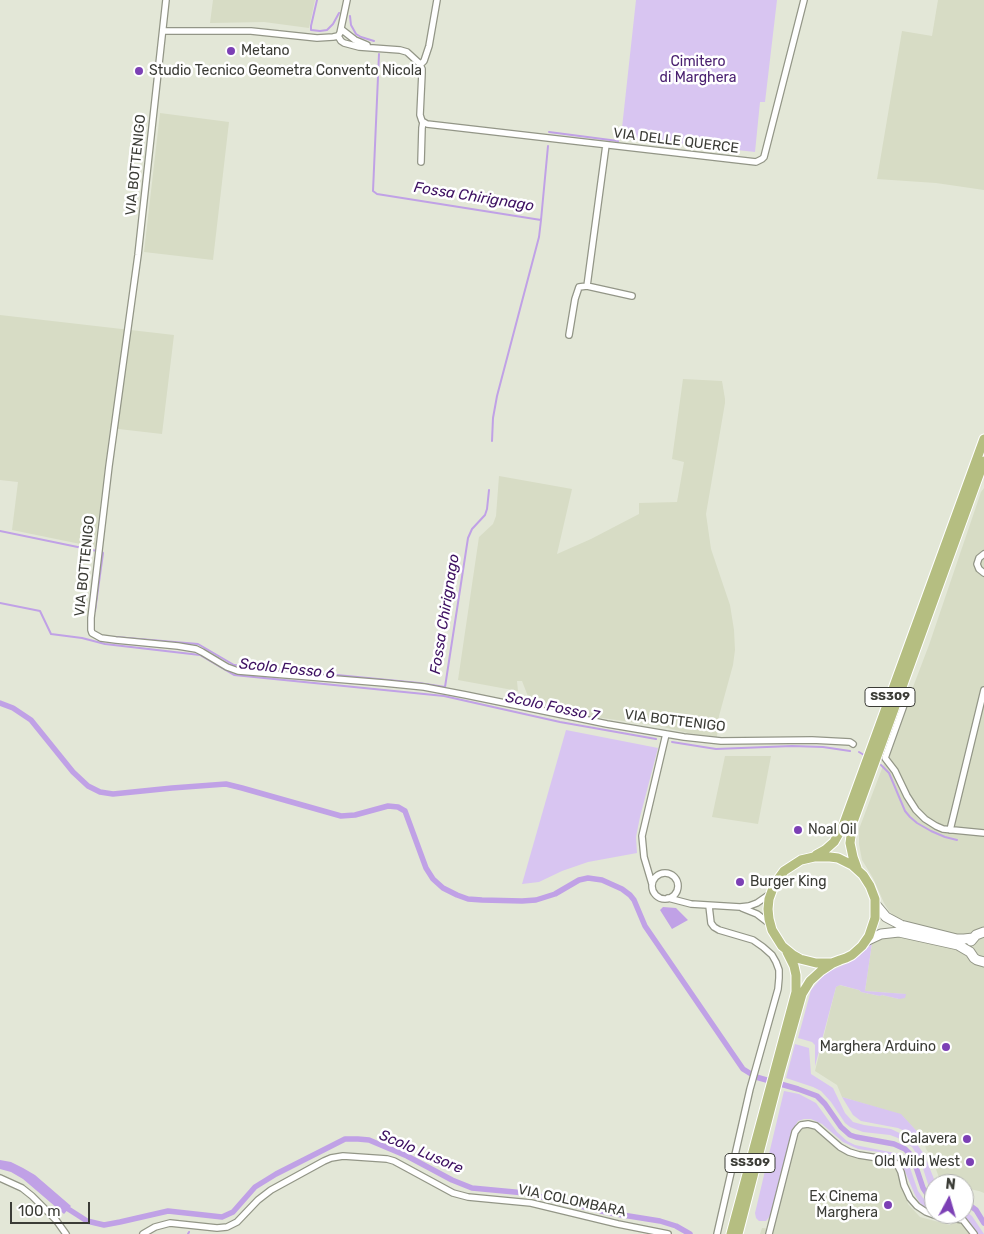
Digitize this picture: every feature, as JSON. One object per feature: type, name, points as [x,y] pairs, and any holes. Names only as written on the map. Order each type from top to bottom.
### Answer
[{"type":"main road","name":"SS309","points":[[814,857],[834,842],[844,826],[984,439]]},
{"type":"main road","name":"SS309","points":[[876,905],[873,892],[853,858],[850,843],[853,822],[984,461]]},
{"type":"main road","points":[[974,489],[984,472]]},
{"type":"main road","name":"SS309","points":[[738,1234],[796,992],[794,966],[770,924],[768,909],[770,894],[776,882],[787,869],[801,860],[814,857],[838,858],[859,871]]},
{"type":"main road","points":[[866,941],[874,924],[876,905]]},
{"type":"main road","name":"SS309","points":[[777,1072],[802,994],[815,976],[827,967],[857,951],[866,941]]},
{"type":"main road","name":"SS309","points":[[786,950],[808,962],[824,964],[840,960]]},
{"type":"main road","name":"SS309","points":[[731,1234],[772,1092]]},
{"type":"street","name":"VIA BOTTENIGO","points":[[166,0],[138,255],[108,466],[90,618],[91,632],[101,638],[178,646],[196,650],[238,671],[424,687],[607,724],[711,741],[812,740],[848,742],[853,744]]},
{"type":"street","points":[[163,31],[251,31],[326,39],[340,34],[347,0]]},
{"type":"street","points":[[420,65],[424,61],[429,46],[437,0]]},
{"type":"street","name":"VIA DELLE QUERCE","points":[[423,122],[756,162],[762,159],[766,149],[804,0]]},
{"type":"street","points":[[342,29],[355,40],[373,47]]},
{"type":"street","points":[[338,36],[344,43],[359,47],[407,52],[420,65],[422,73],[420,118],[423,122],[421,162]]},
{"type":"street","points":[[588,286],[606,145]]},
{"type":"street","points":[[569,335],[580,286],[588,286],[632,296]]},
{"type":"street","points":[[984,554],[979,558],[977,564],[984,573]]},
{"type":"street","points":[[950,830],[984,690]]},
{"type":"street","points":[[904,705],[885,758],[895,771],[907,796],[916,810],[936,826],[950,830],[984,834]]},
{"type":"street","points":[[666,734],[642,836],[642,848],[652,889],[661,898],[709,906],[749,906],[770,894]]},
{"type":"street","points":[[646,864],[656,872],[671,875],[675,878],[678,884],[677,890],[673,896],[668,898]]},
{"type":"street","points":[[652,884],[656,877],[663,873]]},
{"type":"street","points":[[677,890],[684,902]]},
{"type":"street","points":[[876,905],[886,917],[900,925],[957,938],[973,938]]},
{"type":"street","points":[[709,906],[711,923],[714,927],[760,944],[772,955],[778,966],[779,978],[778,989],[751,1087],[717,1234]]},
{"type":"street","points":[[740,907],[757,914],[770,924]]},
{"type":"street","points":[[866,941],[881,934],[899,932],[958,945],[970,952],[977,960],[984,962]]},
{"type":"street","points":[[970,952],[973,938],[979,933],[984,932]]},
{"type":"street","points":[[769,1234],[796,1132],[801,1125],[808,1124],[816,1126],[840,1147],[849,1152],[891,1160],[897,1164],[910,1198],[917,1206],[934,1215],[964,1220],[974,1234]]},
{"type":"street","name":"VIA COLOMBARA","points":[[143,1234],[155,1227],[170,1223],[227,1227],[237,1222],[258,1200],[272,1190],[324,1161],[343,1156],[379,1158],[394,1161],[447,1190],[468,1197],[531,1203],[668,1234]]},
{"type":"street","points":[[0,1178],[22,1188],[32,1196],[56,1220],[66,1234]]},
{"type":"shaded area","points":[[213,0],[315,0],[309,28],[264,22],[210,23]]},
{"type":"shaded area","points":[[938,0],[984,0],[984,190],[936,183],[877,179],[902,31],[932,36]]},
{"type":"shaded area","points":[[160,113],[229,122],[213,260],[144,252]]},
{"type":"shaded area","points":[[0,315],[174,335],[162,434],[110,428],[95,547],[12,530],[18,482],[0,480]]},
{"type":"shaded area","points":[[683,379],[722,381],[725,399],[706,514],[711,549],[730,605],[735,650],[733,665],[719,716],[717,737],[659,726],[574,714],[531,704],[522,681],[517,681],[518,691],[458,680],[479,537],[493,524],[496,516],[499,476],[572,489],[557,554],[639,514],[639,503],[677,502],[684,462],[672,459]]},
{"type":"shaded area","points":[[984,488],[984,1193],[974,1190],[974,1174],[938,1174],[931,1156],[926,1149],[924,1139],[901,1115],[842,1097],[837,1085],[815,1071],[836,987],[839,985],[861,992],[899,999],[905,994],[865,991],[872,943],[883,938],[895,936],[916,940],[918,925],[895,917],[884,903],[873,878],[862,860],[859,829],[929,645],[981,492]]},
{"type":"shaded area","points":[[725,756],[771,756],[758,824],[712,817]]},
{"type":"shaded area","points":[[663,907],[676,908],[688,920],[672,929],[660,910]]},
{"type":"shaded area","points":[[810,1127],[836,1148],[846,1153],[892,1163],[897,1169],[908,1204],[920,1217],[924,1218],[924,1224],[961,1224],[969,1234],[760,1234],[762,1228],[773,1229],[799,1132]]},
{"type":"shaded area","points":[[0,1160],[11,1162],[35,1175],[71,1206],[64,1214],[23,1179],[11,1172],[0,1169]]},
{"type":"green space","name":"Cimitero di Marghera","points":[[636,0],[777,0],[765,102],[760,102],[755,152],[621,137]]},
{"type":"green space","points":[[566,730],[658,748],[636,837],[637,853],[588,862],[539,882],[522,884]]},
{"type":"green space","points":[[872,943],[865,991],[906,994],[905,998],[880,996],[840,985],[836,987],[815,1066],[815,1045],[812,1042],[798,1038],[811,990],[823,976],[852,961]]},
{"type":"green space","points":[[795,1044],[809,1048],[811,1074],[833,1088],[845,1113],[853,1122],[891,1129],[910,1138],[924,1154],[932,1174],[925,1174],[920,1159],[912,1147],[890,1135],[863,1132],[850,1127],[821,1091],[786,1078]]},
{"type":"green space","points":[[784,1091],[799,1094],[816,1103],[837,1132],[847,1141],[855,1145],[900,1154],[907,1159],[918,1191],[924,1199],[924,1206],[915,1195],[901,1162],[894,1156],[858,1149],[843,1142],[822,1124],[811,1119],[804,1119],[798,1121],[794,1128],[770,1216],[766,1221],[759,1221],[755,1213]]},
{"type":"green space","points":[[842,1097],[901,1114],[924,1139],[920,1142],[909,1133],[898,1128],[861,1121],[853,1115]]},
{"type":"green space","points":[[974,1219],[984,1234],[977,1234],[971,1224],[974,1224]]},
{"type":"waterway","name":"Fossa Chirignago","points":[[317,0],[311,30],[327,30],[339,13]]},
{"type":"waterway","name":"Fossa Chirignago","points":[[350,16],[351,25],[356,34],[374,41]]},
{"type":"waterway","name":"Fossa Chirignago","points":[[379,54],[373,191],[377,194],[541,220],[539,237],[497,396],[493,418],[492,441]]},
{"type":"waterway","points":[[549,132],[618,141]]},
{"type":"waterway","points":[[541,220],[548,146]]},
{"type":"waterway","points":[[116,637],[198,644],[234,665],[445,687],[468,538],[472,529],[485,515],[489,490]]},
{"type":"waterway","points":[[0,531],[97,551]]},
{"type":"waterway","points":[[95,611],[102,552]]},
{"type":"waterway","name":"Scolo Fosso 6","points":[[0,603],[40,611],[51,634],[82,638],[105,644],[200,655],[234,675],[444,696],[560,722],[656,739]]},
{"type":"waterway","points":[[0,703],[13,708],[31,720],[73,772],[88,786],[100,792],[113,794],[226,784],[341,816],[355,815],[388,806],[398,807],[405,811],[426,868],[433,879],[443,888],[457,895],[468,899],[482,900],[536,900],[555,894],[579,880],[588,878],[602,880],[622,889],[634,900],[645,926],[743,1069],[756,1077],[817,1096],[841,1127],[850,1135],[894,1144],[905,1149],[914,1161],[924,1190]]},
{"type":"waterway","name":"Scolo Fosso 7","points":[[672,742],[716,749],[792,746],[823,747],[850,751]]},
{"type":"waterway","name":"Scolo Fosso 7","points":[[859,752],[864,755]]},
{"type":"waterway","name":"Scolo Fosso 7","points":[[881,765],[889,773],[905,811],[910,817],[931,831],[957,840]]},
{"type":"waterway","name":"Scolo Lusore","points":[[62,1205],[87,1221],[104,1225],[168,1211],[222,1217],[233,1212],[255,1187],[276,1174],[345,1139],[358,1139],[369,1140],[407,1156],[452,1180],[472,1188],[525,1193],[610,1213],[660,1221],[676,1226],[690,1234]]},
{"type":"waterway","points":[[974,1208],[984,1223]]},
{"type":"place","name":"Metano","points":[[231,51]]},
{"type":"place","name":"Studio Tecnico Geometra Convento Nicola","points":[[139,71]]},
{"type":"place","name":"Noal Oil","points":[[798,830]]},
{"type":"place","name":"Burger King","points":[[740,882]]},
{"type":"place","name":"Marghera Arduino","points":[[946,1047]]},
{"type":"place","name":"Calavera","points":[[967,1139]]},
{"type":"place","name":"Old Wild West","points":[[970,1162]]},
{"type":"place","name":"Ex Cinema Marghera","points":[[888,1205]]}]
